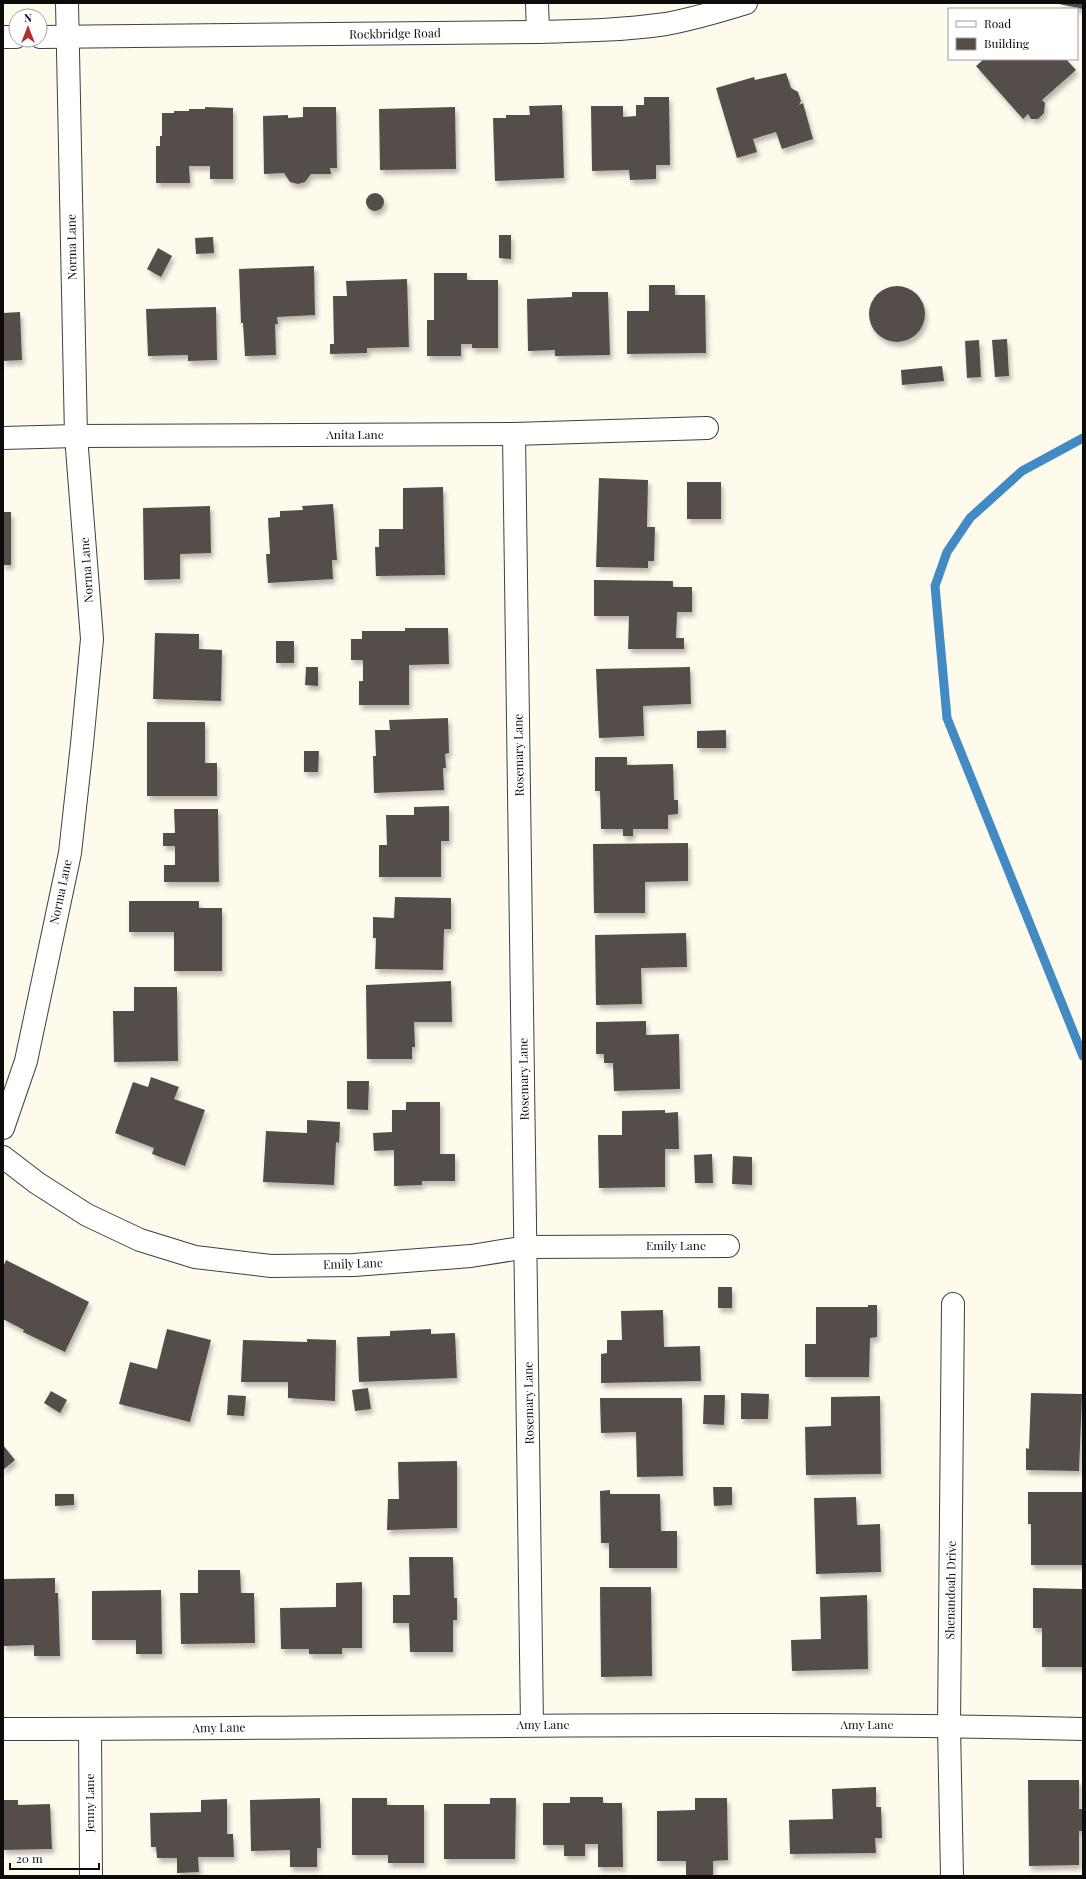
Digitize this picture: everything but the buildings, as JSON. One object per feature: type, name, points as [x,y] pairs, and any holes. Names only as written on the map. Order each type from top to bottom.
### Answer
[{"type":"street","name":"Norma Lane","points":[[3,1128],[26,1061],[70,853],[92,639],[76,436],[67,3]]},
{"type":"street","points":[[537,3],[538,32]]},
{"type":"street","name":"Rockbridge Road","points":[[48,37],[538,32],[615,29],[667,24],[716,13],[746,3]]},
{"type":"street","name":"Anita Lane","points":[[3,438],[76,436],[514,434],[708,428]]},
{"type":"street","name":"Rosemary Lane","points":[[514,434],[527,1247],[532,1725]]},
{"type":"street","name":"Emily Lane","points":[[3,1157],[37,1183],[87,1215],[140,1240],[195,1257],[271,1266],[354,1265],[471,1256],[527,1247],[728,1246]]},
{"type":"street","name":"Shenandoah Drive","points":[[952,1876],[949,1726],[953,1304]]},
{"type":"street","name":"Amy Lane","points":[[3,1729],[532,1725],[949,1726],[1083,1729]]},
{"type":"street","name":"Jenny Lane","points":[[90,1729],[91,1876]]},
{"type":"waterway","points":[[1083,438],[1022,471],[970,518],[947,552],[935,586],[947,718],[1083,1056]]}]
